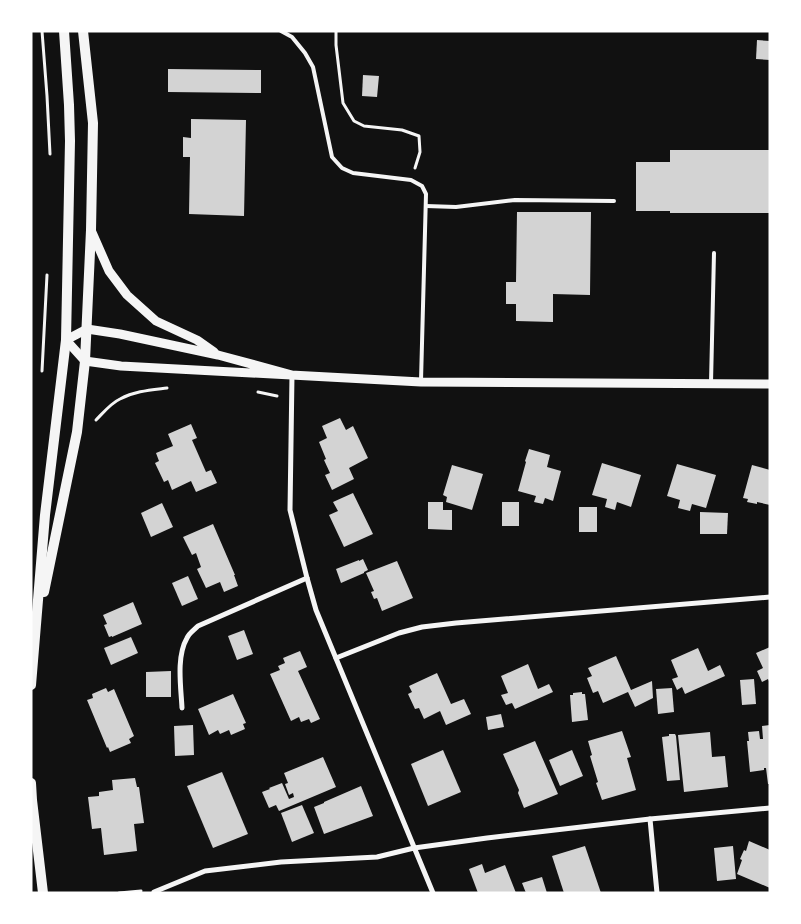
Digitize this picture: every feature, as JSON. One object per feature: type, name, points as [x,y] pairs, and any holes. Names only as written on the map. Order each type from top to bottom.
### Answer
[{"type":"main road","points":[[31,685],[45,515],[66,340],[70,141],[64,31]]},
{"type":"main road","points":[[36,632],[77,432],[85,361],[91,230],[93,123],[83,31]]},
{"type":"main road","points":[[31,783],[43,893]]},
{"type":"street","points":[[91,230],[109,271],[127,295],[156,321],[197,340],[218,355]]},
{"type":"street","points":[[292,375],[218,355],[120,334],[87,329],[66,340],[85,361],[121,366],[421,382],[770,384]]},
{"type":"street","points":[[292,375],[290,510],[306,578],[316,610],[433,893]]},
{"type":"street","points":[[182,708],[180,664],[187,637],[198,626],[306,578]]},
{"type":"street","points":[[336,658],[399,633],[422,627],[770,598]]},
{"type":"street","points":[[154,892],[205,871],[281,862],[377,857],[414,848],[487,838],[650,819],[770,808]]},
{"type":"street","points":[[650,819],[657,893]]},
{"type":"lane","points":[[281,31],[292,37],[313,67],[332,157],[342,168],[353,173],[411,180],[422,186],[426,194],[421,382]]},
{"type":"lane","points":[[426,206],[456,207],[515,200],[614,201]]},
{"type":"lane","points":[[711,383],[714,253]]},
{"type":"path","points":[[42,31],[50,161]]},
{"type":"path","points":[[336,31],[342,103],[354,121],[364,126],[402,130],[419,136],[420,152],[411,180]]},
{"type":"path","points":[[42,376],[47,273]]},
{"type":"path","points":[[95,422],[119,399],[142,391],[169,388]]},
{"type":"path","points":[[253,392],[292,399]]},
{"type":"path","points":[[119,893],[154,892]]},
{"type":"building","points":[[757,40],[770,41],[770,60],[756,59]]},
{"type":"building","points":[[168,69],[261,70],[261,93],[168,92]]},
{"type":"building","points":[[363,75],[379,76],[377,97],[362,96]]},
{"type":"building","points":[[191,119],[246,120],[244,216],[189,214],[190,157],[183,157],[183,137],[191,138]]},
{"type":"building","points":[[670,150],[770,150],[770,213],[636,211],[636,162],[670,162]]},
{"type":"building","points":[[517,212],[591,212],[590,295],[553,294],[553,322],[516,321],[516,304],[506,304],[506,282],[516,282]]},
{"type":"building","points":[[340,418],[346,430],[353,426],[368,458],[349,468],[354,479],[332,490],[325,475],[330,473],[319,442],[327,438],[322,426]]},
{"type":"building","points":[[191,424],[197,438],[192,440],[206,472],[211,470],[217,483],[196,492],[191,481],[172,490],[168,480],[164,482],[155,463],[159,461],[156,453],[173,446],[168,434]]},
{"type":"building","points":[[529,449],[550,455],[547,467],[561,471],[553,501],[545,498],[543,504],[534,502],[536,496],[518,491]]},
{"type":"building","points":[[602,463],[641,475],[631,507],[617,502],[615,510],[605,507],[607,499],[592,495]]},
{"type":"building","points":[[677,464],[716,475],[706,508],[692,504],[690,511],[678,508],[680,500],[667,496]]},
{"type":"building","points":[[452,465],[483,474],[472,510],[446,502],[447,497],[443,495]]},
{"type":"building","points":[[752,465],[770,470],[770,505],[747,502],[748,499],[743,498]]},
{"type":"building","points":[[353,493],[373,534],[344,547],[329,515],[338,511],[333,502]]},
{"type":"building","points":[[428,502],[443,502],[443,510],[452,510],[452,530],[428,529]]},
{"type":"building","points":[[502,502],[519,502],[519,526],[502,526]]},
{"type":"building","points":[[162,503],[173,527],[151,537],[141,513]]},
{"type":"building","points":[[579,507],[597,507],[597,532],[579,532]]},
{"type":"building","points":[[700,512],[728,513],[727,534],[700,534]]},
{"type":"building","points":[[213,524],[238,586],[224,592],[220,582],[206,588],[197,569],[201,567],[196,553],[192,555],[183,537]]},
{"type":"building","points":[[363,559],[368,570],[341,583],[336,569]]},
{"type":"building","points":[[397,561],[413,598],[382,611],[377,598],[374,599],[371,592],[374,591],[366,573]]},
{"type":"building","points":[[188,576],[198,599],[182,606],[172,583]]},
{"type":"building","points":[[133,602],[142,624],[109,637],[104,625],[107,624],[103,615]]},
{"type":"building","points":[[244,630],[253,654],[237,660],[228,636]]},
{"type":"building","points":[[131,637],[138,653],[111,665],[104,648]]},
{"type":"building","points":[[770,647],[770,683],[768,679],[762,682],[757,671],[763,668],[756,653]]},
{"type":"building","points":[[698,648],[708,671],[720,665],[725,676],[685,694],[682,687],[677,690],[672,679],[678,677],[671,660]]},
{"type":"building","points":[[300,651],[307,667],[298,671],[320,719],[311,723],[309,719],[301,722],[299,717],[291,721],[270,674],[280,670],[278,666],[285,663],[283,658]]},
{"type":"building","points":[[616,656],[631,690],[652,681],[653,698],[635,707],[628,692],[603,703],[598,691],[593,693],[587,678],[592,676],[588,668]]},
{"type":"building","points":[[528,664],[538,689],[549,684],[553,692],[515,709],[512,703],[506,705],[501,695],[508,693],[501,676]]},
{"type":"building","points":[[171,671],[171,697],[146,697],[146,672]]},
{"type":"building","points":[[437,673],[451,704],[464,699],[471,714],[446,725],[440,711],[424,719],[419,708],[415,709],[408,694],[412,692],[409,686]]},
{"type":"building","points":[[754,679],[756,704],[742,705],[740,680]]},
{"type":"building","points":[[106,688],[108,692],[114,689],[134,736],[129,739],[131,743],[110,752],[87,700],[93,698],[92,694]]},
{"type":"building","points":[[672,688],[674,712],[658,714],[656,689]]},
{"type":"building","points":[[582,692],[582,694],[585,694],[588,720],[572,722],[570,695]]},
{"type":"building","points":[[233,694],[246,723],[243,724],[245,729],[231,735],[229,730],[220,734],[218,730],[209,735],[198,709]]},
{"type":"building","points":[[501,714],[504,727],[488,730],[486,717]]},
{"type":"building","points":[[193,725],[194,755],[175,756],[174,726]]},
{"type":"building","points":[[770,725],[770,784],[768,784],[766,768],[750,772],[747,741],[749,741],[748,732],[759,731],[760,739],[763,739],[762,726]]},
{"type":"building","points":[[622,731],[631,757],[627,758],[636,790],[602,800],[596,783],[598,782],[590,756],[592,755],[588,741]]},
{"type":"building","points":[[710,732],[712,757],[725,756],[728,787],[684,792],[678,735]]},
{"type":"building","points":[[669,734],[675,734],[676,736],[680,780],[667,781],[662,737],[669,736]]},
{"type":"building","points":[[535,741],[558,794],[524,808],[518,793],[519,790],[503,754]]},
{"type":"building","points":[[443,750],[461,792],[428,806],[411,764]]},
{"type":"building","points":[[572,750],[583,776],[560,786],[549,760]]},
{"type":"building","points":[[323,757],[336,787],[279,811],[276,805],[269,808],[262,792],[282,783],[289,799],[294,797],[293,793],[289,795],[285,784],[288,783],[284,773]]},
{"type":"building","points":[[222,772],[248,834],[213,848],[187,786]]},
{"type":"building","points":[[135,778],[137,787],[139,787],[144,823],[134,824],[137,851],[104,855],[101,828],[92,829],[88,797],[99,796],[99,792],[113,790],[112,780]]},
{"type":"building","points":[[361,786],[373,816],[324,834],[314,807]]},
{"type":"building","points":[[302,805],[314,833],[292,842],[281,813]]},
{"type":"building","points":[[749,841],[770,850],[770,888],[737,874],[742,860],[740,859],[744,850],[746,851]]},
{"type":"building","points":[[585,846],[601,893],[564,893],[552,856]]},
{"type":"building","points":[[733,846],[736,879],[717,881],[714,848]]},
{"type":"building","points":[[482,864],[485,873],[505,865],[516,893],[478,893],[469,869]]},
{"type":"building","points":[[542,877],[547,893],[526,893],[522,883]]}]
